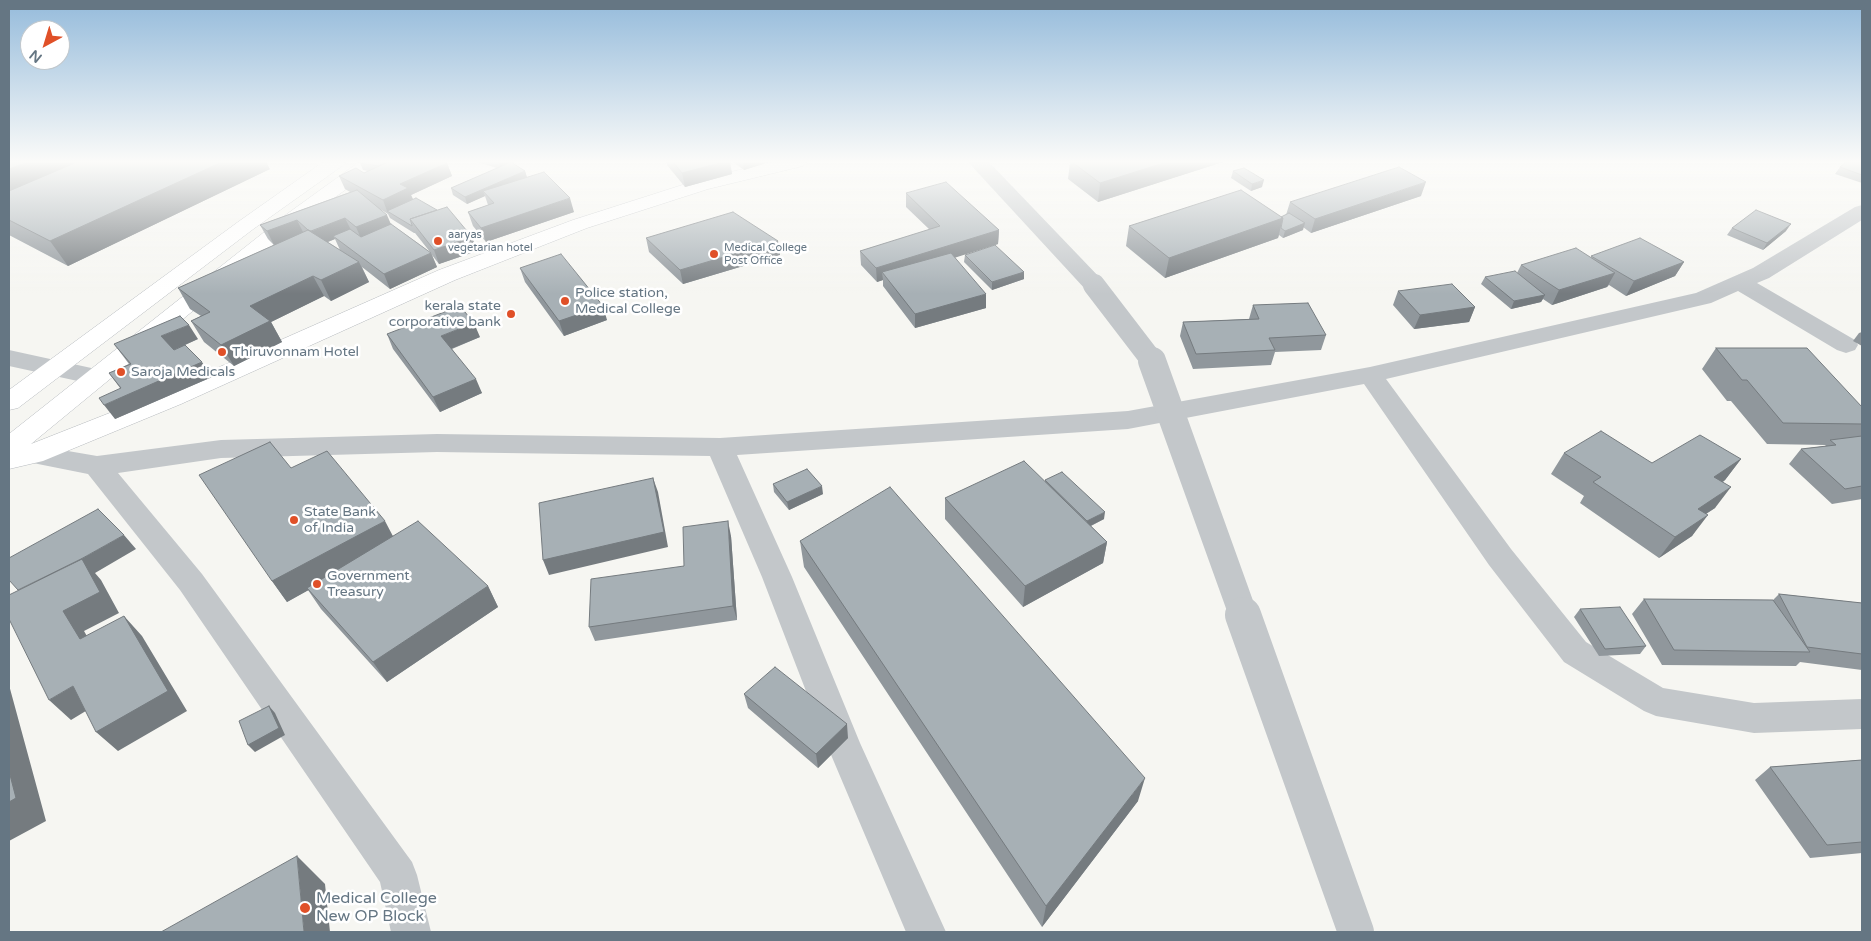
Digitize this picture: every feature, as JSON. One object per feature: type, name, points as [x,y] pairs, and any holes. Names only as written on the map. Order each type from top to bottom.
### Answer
[{"type":"main road","points":[[9,402],[51,368],[273,206]]},
{"type":"main road","points":[[17,454],[96,377],[311,206]]},
{"type":"main road","points":[[17,454],[172,398],[447,275],[580,224],[637,206]]},
{"type":"street","points":[[1019,206],[1094,285],[1154,364],[1356,932]]},
{"type":"street","points":[[17,454],[97,466],[221,449],[437,443],[720,447],[1128,420],[1370,375],[1703,298],[1761,273],[1862,211]]},
{"type":"street","points":[[1740,283],[1846,345]]},
{"type":"street","points":[[9,358],[96,377]]},
{"type":"street","points":[[1370,375],[1500,557],[1575,652],[1656,701],[1754,718],[1862,714]]},
{"type":"street","points":[[720,447],[777,577],[843,743],[926,932]]},
{"type":"street","points":[[97,466],[191,582],[398,875],[411,932]]},
{"type":"building","points":[[9,206],[126,206],[50,241],[9,220]]},
{"type":"building","points":[[313,206],[376,206],[387,215],[356,227],[345,218],[311,231],[297,220],[267,231],[260,225]]},
{"type":"building","points":[[398,206],[430,206],[437,210],[410,219],[412,226],[387,211]]},
{"type":"building","points":[[486,206],[547,206],[481,228],[468,212]]},
{"type":"building","points":[[919,206],[972,206],[999,230],[876,268],[860,251],[940,226]]},
{"type":"building","points":[[1191,206],[1265,206],[1283,218],[1169,258],[1129,226]]},
{"type":"building","points":[[1296,206],[1354,206],[1315,219]]},
{"type":"building","points":[[447,207],[472,237],[434,250],[410,219]]},
{"type":"building","points":[[1756,210],[1791,224],[1767,243],[1732,228]]},
{"type":"building","points":[[733,212],[778,241],[680,270],[646,238]]},
{"type":"building","points":[[1289,213],[1305,223],[1285,231],[1281,228],[1283,218],[1281,217]]},
{"type":"building","points":[[391,224],[431,253],[384,274],[333,236],[350,229],[361,237]]},
{"type":"building","points":[[308,230],[359,262],[321,280],[313,276],[250,306],[270,321],[221,345],[191,321],[210,312],[178,288]]},
{"type":"building","points":[[1640,238],[1684,262],[1634,281],[1591,256]]},
{"type":"building","points":[[995,245],[1024,272],[992,282],[965,255]]},
{"type":"building","points":[[1576,248],[1615,273],[1559,290],[1521,265]]},
{"type":"building","points":[[951,253],[986,294],[915,314],[882,272]]},
{"type":"building","name":"Police station, Medical College","points":[[561,254],[603,306],[559,321],[520,268]]},
{"type":"building","points":[[1515,271],[1545,295],[1514,301],[1485,277]]},
{"type":"building","points":[[1452,284],[1475,307],[1420,315],[1398,291]]},
{"type":"building","points":[[1308,303],[1326,335],[1269,338],[1275,350],[1196,354],[1183,322],[1259,319],[1253,305]]},
{"type":"building","points":[[460,306],[474,323],[441,336],[476,379],[433,397],[387,334]]},
{"type":"building","points":[[180,316],[189,325],[161,336],[174,350],[185,345],[202,362],[104,405],[99,398],[121,388],[109,373],[131,364],[114,344]]},
{"type":"building","points":[[1716,348],[1807,348],[1862,407],[1862,424],[1783,423],[1747,380],[1742,380]]},
{"type":"building","points":[[1601,431],[1652,463],[1700,435],[1741,459],[1714,477],[1731,487],[1698,509],[1708,515],[1675,537],[1593,482],[1601,477],[1564,453]]},
{"type":"building","points":[[1862,436],[1862,486],[1845,489],[1801,449],[1836,445],[1830,440]]},
{"type":"building","points":[[270,442],[291,468],[327,451],[385,521],[272,581],[199,475]]},
{"type":"building","points":[[1024,461],[1107,542],[1025,586],[945,498]]},
{"type":"building","points":[[807,469],[822,486],[787,502],[773,484]]},
{"type":"building","points":[[1062,472],[1105,512],[1087,521],[1045,480]]},
{"type":"building","points":[[653,478],[664,532],[543,560],[539,503]]},
{"type":"building","points":[[890,487],[1145,778],[1046,906],[800,541]]},
{"type":"building","points":[[98,509],[124,535],[18,590],[9,580],[9,558]]},
{"type":"building","points":[[418,521],[488,586],[373,662],[307,588]]},
{"type":"building","points":[[728,521],[733,606],[589,627],[591,579],[684,566],[683,527]]},
{"type":"building","points":[[82,559],[100,592],[63,611],[80,639],[124,616],[168,691],[96,732],[73,686],[49,700],[9,619],[9,595]]},
{"type":"building","points":[[1779,594],[1862,603],[1862,654],[1807,647]]},
{"type":"building","points":[[1644,599],[1773,600],[1810,652],[1674,650]]},
{"type":"building","points":[[1620,607],[1646,646],[1605,649],[1580,609]]},
{"type":"building","points":[[775,667],[847,724],[816,754],[744,694]]},
{"type":"building","points":[[269,706],[279,728],[248,745],[239,721]]},
{"type":"building","points":[[1862,760],[1862,842],[1827,845],[1770,767]]},
{"type":"building","points":[[9,771],[16,798],[9,802]]},
{"type":"building","points":[[297,856],[304,932],[161,932]]},
{"type":"place","name":"aaryas vegetarian hotel","points":[[438,241]]},
{"type":"place","name":"Medical College Post Office","points":[[714,254]]},
{"type":"place","name":"Police station, Medical College","points":[[565,301]]},
{"type":"place","name":"kerala state corporative bank","points":[[511,314]]},
{"type":"place","name":"Thiruvonnam Hotel","points":[[222,352]]},
{"type":"place","name":"Saroja Medicals","points":[[121,372]]},
{"type":"place","name":"State Bank of India","points":[[294,520]]},
{"type":"place","name":"Government Treasury","points":[[317,584]]},
{"type":"place","name":"Medical College New OP Block","points":[[305,908]]}]
